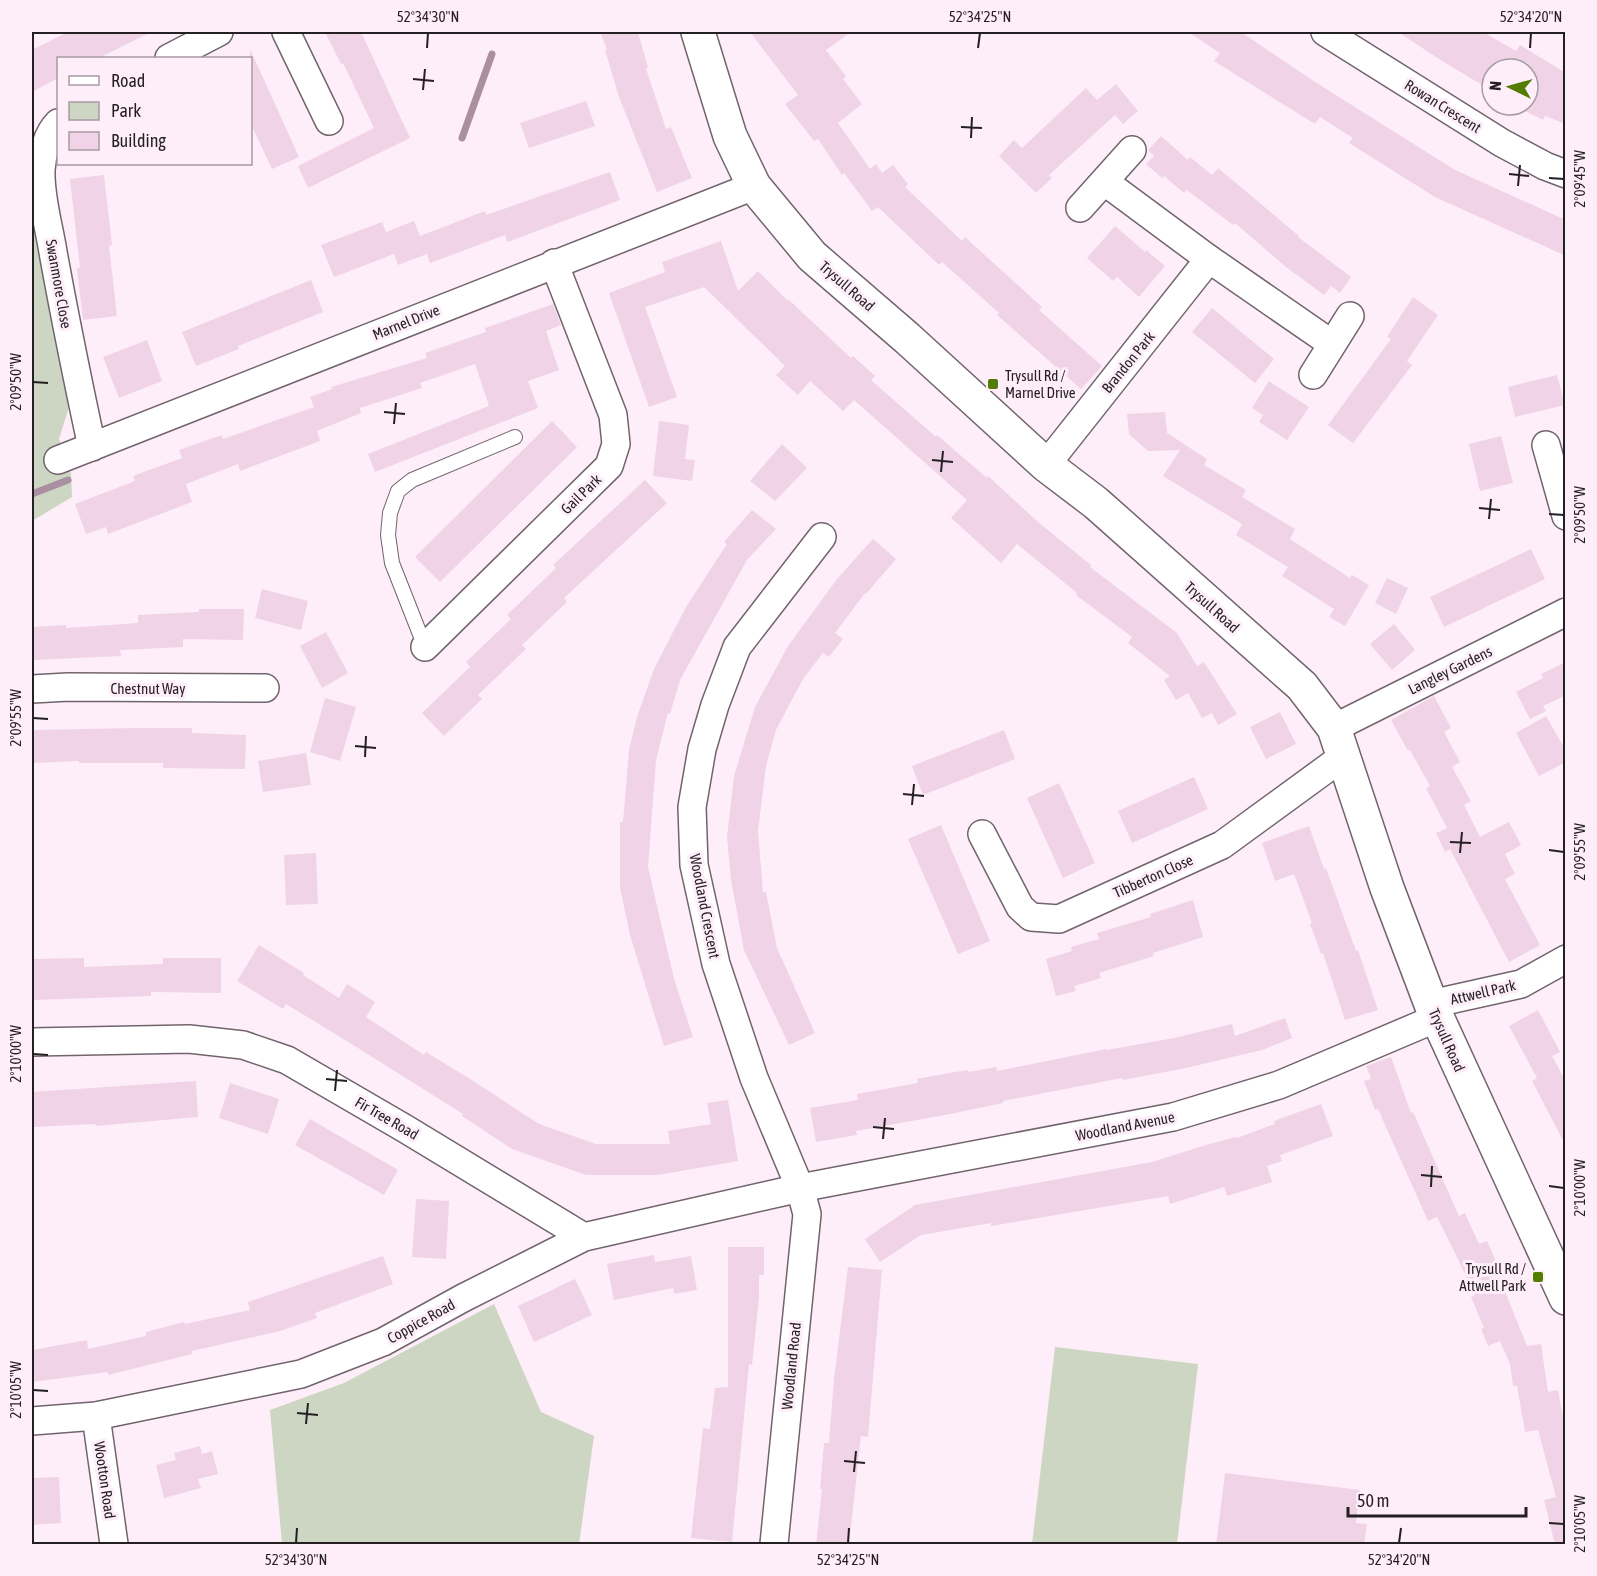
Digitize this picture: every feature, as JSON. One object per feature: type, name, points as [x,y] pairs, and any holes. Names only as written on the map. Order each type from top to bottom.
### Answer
[{"type":"street","points":[[171,57],[219,32]]},
{"type":"street","points":[[286,32],[329,121]]},
{"type":"street","name":"Trysull Road","points":[[698,32],[730,136],[754,186],[812,256],[907,338],[1046,465],[1096,503],[1302,686],[1339,742],[1387,888],[1434,1011],[1566,1298]]},
{"type":"street","name":"Rowan Crescent","points":[[1325,32],[1502,143],[1545,166],[1566,174]]},
{"type":"street","name":"Swanmore Close","points":[[57,124],[45,147],[41,170],[45,207],[69,341],[92,447]]},
{"type":"street","points":[[1080,208],[1132,150]]},
{"type":"street","points":[[1105,182],[1209,259],[1332,344]]},
{"type":"street","name":"Marnel Drive","points":[[58,459],[754,186]]},
{"type":"street","name":"Brandon Park","points":[[1046,465],[1209,259]]},
{"type":"street","name":"Gail Park","points":[[425,647],[609,466],[616,444],[613,415],[554,263]]},
{"type":"street","points":[[1313,375],[1350,316]]},
{"type":"street","points":[[1546,445],[1566,516]]},
{"type":"street","name":"Woodland Crescent","points":[[800,1188],[754,1078],[716,964],[694,865],[692,807],[702,749],[715,705],[737,647],[822,537]]},
{"type":"street","name":"Langley Gardens","points":[[1339,742],[1566,612]]},
{"type":"street","name":"Chestnut Way","points":[[32,689],[68,687],[265,688]]},
{"type":"street","name":"Tibberton Close","points":[[982,834],[1020,907],[1031,917],[1059,919],[1222,845],[1339,742]]},
{"type":"street","name":"Attwell Park","points":[[1434,1011],[1521,984],[1566,959]]},
{"type":"street","name":"Woodland Avenue","points":[[800,1188],[1173,1117],[1279,1085],[1434,1011]]},
{"type":"street","name":"Fir Tree Road","points":[[32,1042],[189,1039],[243,1045],[286,1060],[584,1237]]},
{"type":"street","name":"Coppice Road","points":[[32,1421],[96,1416],[301,1374],[383,1342],[463,1298],[584,1237],[800,1188]]},
{"type":"street","name":"Woodland Road","points":[[774,1545],[807,1214],[800,1188]]},
{"type":"street","name":"Wootton Road","points":[[96,1416],[114,1545]]},
{"type":"lane","points":[[425,647],[392,563],[388,535],[390,513],[398,491],[412,480],[515,438]]},
{"type":"green space","points":[[32,212],[69,407],[59,439],[71,474],[72,497],[32,521]]},
{"type":"green space","points":[[494,1304],[541,1412],[594,1436],[579,1544],[282,1544],[270,1410],[344,1383]]},
{"type":"green space","points":[[1055,1347],[1198,1364],[1177,1544],[1032,1544]]},
{"type":"building","points":[[68,32],[151,32],[101,57],[57,57],[57,79],[32,92],[32,50]]},
{"type":"building","points":[[325,32],[361,32],[410,138],[308,188],[298,166],[374,128],[343,63],[341,64]]},
{"type":"building","points":[[600,32],[638,32],[648,68],[646,69],[666,129],[671,127],[692,178],[657,192],[619,97],[605,50],[607,49]]},
{"type":"building","points":[[750,32],[851,32],[826,50],[846,76],[843,79],[862,104],[838,123],[870,169],[876,164],[882,173],[893,165],[908,184],[905,187],[962,241],[965,237],[1042,307],[1039,310],[1102,366],[1081,389],[997,315],[999,313],[942,262],[939,265],[878,207],[872,211],[844,173],[842,175],[818,139],[814,141],[785,104],[798,95]]},
{"type":"building","points":[[1188,32],[1241,32],[1312,80],[1455,170],[1566,220],[1566,256],[1435,197],[1349,143],[1353,138],[1320,117],[1315,124],[1214,61],[1220,53]]},
{"type":"building","points":[[1398,32],[1483,32],[1516,51],[1520,45],[1540,57],[1480,57],[1480,84]]},
{"type":"building","points":[[250,49],[299,157],[272,169],[252,126],[252,57],[250,57]]},
{"type":"building","points":[[1540,57],[1566,73],[1566,124],[1545,116],[1543,120],[1537,117],[1540,117]]},
{"type":"building","points":[[1116,84],[1138,111],[1123,124],[1115,115],[1049,175],[1052,178],[1036,193],[999,156],[1014,140],[1022,148],[1086,88],[1097,100]]},
{"type":"building","points":[[586,101],[595,126],[529,148],[520,123]]},
{"type":"building","points":[[1161,136],[1188,160],[1190,157],[1212,175],[1218,168],[1298,237],[1351,277],[1340,293],[1331,286],[1324,295],[1286,267],[1235,223],[1233,225],[1187,190],[1184,193],[1146,164],[1154,156],[1148,150]]},
{"type":"building","points":[[610,172],[620,200],[507,242],[505,235],[430,263],[427,254],[398,265],[394,254],[334,277],[321,245],[382,222],[386,232],[414,221],[420,236],[485,211],[486,215]]},
{"type":"building","points":[[104,175],[117,316],[83,320],[70,179]]},
{"type":"building","points":[[1115,226],[1165,266],[1139,297],[1117,277],[1113,281],[1087,258]]},
{"type":"building","points":[[721,241],[738,291],[758,271],[851,358],[853,356],[875,376],[871,380],[936,437],[937,435],[987,478],[988,476],[1038,522],[1091,565],[1090,567],[1177,633],[1197,666],[1204,662],[1237,714],[1218,725],[1212,713],[1202,718],[1188,693],[1176,700],[1164,680],[1170,676],[1128,643],[1132,637],[1076,595],[1077,593],[1017,544],[1001,563],[951,518],[967,500],[854,400],[843,411],[810,381],[798,395],[776,375],[785,366],[704,287],[645,307],[677,397],[649,407],[609,293],[665,272],[662,262]]},
{"type":"building","points":[[311,280],[323,312],[238,346],[239,349],[196,366],[182,332]]},
{"type":"building","points":[[1413,297],[1438,315],[1407,361],[1412,365],[1353,443],[1328,425],[1391,339],[1387,337]]},
{"type":"building","points":[[553,304],[561,325],[546,331],[559,370],[528,381],[538,408],[375,472],[368,454],[489,406],[475,364],[420,383],[422,388],[360,408],[361,413],[317,431],[320,441],[240,471],[238,464],[186,484],[192,502],[108,534],[106,527],[86,534],[75,504],[135,481],[133,476],[182,458],[179,450],[222,435],[223,439],[314,407],[310,397],[332,389],[331,387],[427,358],[425,353],[486,332],[485,328]]},
{"type":"building","points":[[1212,308],[1274,359],[1255,383],[1192,332]]},
{"type":"building","points":[[147,340],[162,381],[119,398],[103,357]]},
{"type":"building","points":[[1557,375],[1565,405],[1515,417],[1508,387]]},
{"type":"building","points":[[1269,381],[1309,407],[1287,440],[1259,422],[1263,415],[1252,408]]},
{"type":"building","points":[[1165,412],[1167,433],[1207,459],[1204,465],[1246,490],[1242,497],[1295,529],[1290,539],[1350,578],[1352,575],[1369,585],[1345,626],[1329,617],[1334,609],[1282,576],[1288,567],[1236,535],[1242,524],[1163,476],[1180,450],[1148,451],[1129,434],[1127,414]]},
{"type":"building","points":[[552,421],[577,447],[440,582],[415,557]]},
{"type":"building","points":[[659,421],[689,425],[685,459],[695,460],[692,481],[653,476]]},
{"type":"building","points":[[1501,436],[1513,483],[1480,491],[1469,444]]},
{"type":"building","points":[[782,444],[807,468],[775,501],[750,481]]},
{"type":"building","points":[[645,480],[667,503],[564,598],[567,602],[522,645],[526,649],[478,695],[482,699],[444,736],[422,713],[470,667],[466,662],[511,619],[507,615],[556,568],[553,565]]},
{"type":"building","points":[[752,510],[776,529],[747,560],[680,680],[670,714],[668,713],[656,760],[648,867],[674,979],[693,1037],[664,1046],[630,935],[620,888],[620,822],[623,822],[629,750],[637,717],[654,669],[686,607],[727,544],[724,542]]},
{"type":"building","points":[[873,539],[896,559],[865,593],[835,633],[843,639],[829,657],[823,653],[803,679],[776,730],[766,766],[758,831],[763,892],[766,892],[777,948],[815,1033],[789,1045],[744,950],[731,880],[727,837],[734,776],[755,707],[788,646],[837,579]]},
{"type":"building","points":[[1531,549],[1545,579],[1444,627],[1430,597]]},
{"type":"building","points":[[1387,578],[1408,588],[1396,614],[1375,603]]},
{"type":"building","points":[[262,589],[308,601],[301,630],[255,618]]},
{"type":"building","points":[[199,609],[244,609],[243,640],[183,639],[183,647],[120,650],[121,656],[32,660],[32,627],[66,625],[66,628],[138,623],[138,615],[199,612]]},
{"type":"building","points":[[1394,624],[1415,650],[1392,670],[1370,644]]},
{"type":"building","points":[[326,632],[348,673],[322,688],[300,646]]},
{"type":"building","points":[[1566,662],[1566,695],[1543,706],[1546,711],[1530,719],[1516,692],[1543,678],[1541,674]]},
{"type":"building","points":[[1434,696],[1451,728],[1444,732],[1460,762],[1452,767],[1471,801],[1464,805],[1480,837],[1509,822],[1521,845],[1505,854],[1515,874],[1505,879],[1540,945],[1509,962],[1450,849],[1445,852],[1436,833],[1447,828],[1426,788],[1430,786],[1391,720]]},
{"type":"building","points":[[325,698],[356,707],[340,761],[310,752]]},
{"type":"building","points":[[1280,712],[1296,744],[1266,759],[1250,727]]},
{"type":"building","points":[[1546,716],[1566,751],[1566,762],[1539,776],[1516,733]]},
{"type":"building","points":[[192,728],[192,733],[246,735],[245,769],[163,768],[163,763],[79,763],[79,761],[32,763],[32,730]]},
{"type":"building","points":[[1004,730],[1015,759],[923,795],[912,766]]},
{"type":"building","points":[[306,753],[311,785],[263,792],[258,761]]},
{"type":"building","points":[[1194,777],[1208,809],[1132,843],[1118,811]]},
{"type":"building","points":[[1059,783],[1095,863],[1063,878],[1027,798]]},
{"type":"building","points":[[941,825],[990,941],[958,954],[908,839]]},
{"type":"building","points":[[1309,826],[1356,951],[1358,950],[1378,1010],[1345,1020],[1294,874],[1275,881],[1262,843]]},
{"type":"building","points":[[316,853],[318,904],[286,905],[284,855]]},
{"type":"building","points":[[1193,900],[1203,937],[1153,953],[1154,956],[1099,973],[1101,978],[1074,986],[1076,991],[1056,996],[1046,959],[1072,951],[1071,947],[1099,939],[1097,933],[1151,917],[1150,914]]},
{"type":"building","points":[[259,945],[339,998],[347,984],[375,1002],[366,1017],[424,1055],[426,1052],[475,1082],[539,1124],[596,1144],[670,1144],[668,1131],[711,1124],[707,1103],[728,1100],[738,1161],[658,1175],[586,1175],[512,1149],[462,1116],[463,1114],[350,1043],[286,1004],[283,1009],[237,981]]},
{"type":"building","points":[[84,958],[84,967],[163,964],[163,958],[221,958],[221,993],[151,992],[151,996],[33,1000],[32,959]]},
{"type":"building","points":[[1538,1010],[1560,1052],[1552,1056],[1566,1082],[1566,1146],[1532,1081],[1537,1078],[1509,1026]]},
{"type":"building","points":[[1285,1018],[1292,1038],[1262,1050],[1186,1068],[1123,1080],[1122,1078],[856,1131],[857,1135],[816,1142],[810,1108],[858,1100],[857,1094],[918,1083],[917,1079],[949,1073],[996,1067],[997,1071],[1174,1038],[1232,1024],[1235,1036]]},
{"type":"building","points":[[1391,1057],[1411,1113],[1413,1112],[1459,1216],[1465,1213],[1479,1244],[1487,1241],[1527,1346],[1541,1344],[1548,1392],[1558,1390],[1566,1434],[1566,1545],[1555,1545],[1544,1500],[1556,1497],[1538,1430],[1525,1432],[1517,1386],[1513,1386],[1510,1364],[1500,1341],[1488,1346],[1481,1329],[1484,1328],[1471,1297],[1475,1295],[1437,1217],[1428,1221],[1378,1109],[1375,1110],[1364,1081],[1371,1079],[1366,1066]]},
{"type":"building","points":[[196,1081],[198,1117],[96,1126],[95,1124],[34,1127],[32,1092]]},
{"type":"building","points":[[230,1083],[279,1099],[268,1134],[219,1118]]},
{"type":"building","points":[[1321,1104],[1333,1136],[1280,1155],[1282,1161],[1267,1166],[1272,1182],[1227,1196],[1224,1187],[1170,1204],[1168,1196],[991,1226],[991,1223],[921,1235],[880,1262],[865,1239],[915,1205],[1152,1162],[1237,1138],[1275,1124],[1274,1121]]},
{"type":"building","points":[[310,1119],[398,1170],[384,1195],[295,1145]]},
{"type":"building","points":[[416,1199],[449,1201],[446,1259],[412,1257]]},
{"type":"building","points":[[728,1247],[764,1247],[764,1275],[759,1275],[759,1298],[752,1365],[749,1364],[732,1542],[691,1538],[703,1428],[710,1429],[715,1388],[728,1387]]},
{"type":"building","points":[[654,1255],[655,1262],[691,1256],[697,1290],[674,1294],[673,1288],[614,1300],[607,1264]]},
{"type":"building","points":[[383,1256],[393,1284],[315,1313],[317,1318],[280,1331],[192,1351],[192,1354],[108,1375],[108,1372],[32,1382],[32,1350],[87,1340],[88,1349],[146,1336],[146,1332],[184,1322],[185,1324],[250,1310],[248,1302]]},
{"type":"building","points":[[848,1267],[882,1270],[868,1437],[861,1436],[849,1545],[816,1545],[824,1443],[829,1443],[834,1379]]},
{"type":"building","points":[[575,1279],[592,1315],[534,1342],[518,1306]]},
{"type":"building","points":[[200,1446],[202,1454],[212,1451],[218,1474],[198,1479],[201,1488],[164,1498],[156,1465],[176,1460],[174,1453]]},
{"type":"building","points":[[1225,1473],[1360,1490],[1356,1523],[1367,1524],[1364,1545],[1216,1545]]},
{"type":"building","points":[[59,1477],[61,1523],[32,1525],[32,1478]]},
{"type":"waterway","points":[[462,138],[492,54]]},
{"type":"waterway","points":[[32,494],[68,480]]},
{"type":"place","name":"Trysull Rd / Marnel Drive","points":[[993,384]]},
{"type":"place","name":"Trysull Rd / Attwell Park","points":[[1538,1277]]}]
